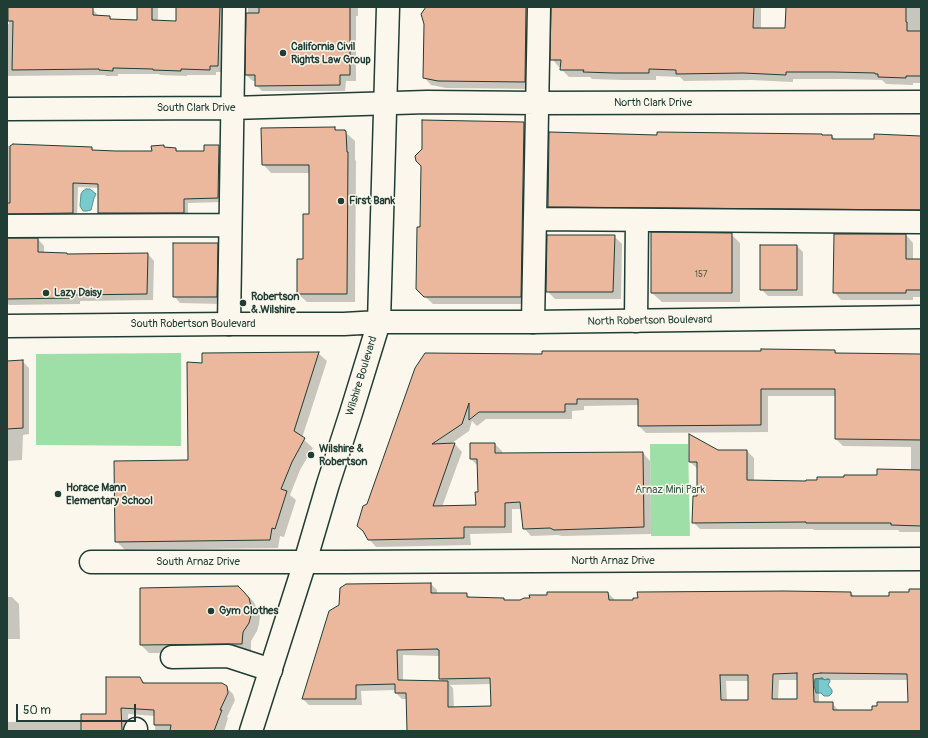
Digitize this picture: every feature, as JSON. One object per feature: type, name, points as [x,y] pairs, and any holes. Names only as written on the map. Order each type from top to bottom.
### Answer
[{"type":"street","points":[[229,324],[234,7]]},
{"type":"street","name":"Wilshire Boulevard","points":[[251,731],[379,322],[388,7]]},
{"type":"street","points":[[533,322],[539,7]]},
{"type":"street","name":"North Clark Drive","points":[[385,104],[427,102],[921,102]]},
{"type":"street","name":"South Clark Drive","points":[[7,109],[232,108],[385,104]]},
{"type":"street","points":[[535,219],[921,222]]},
{"type":"street","points":[[636,321],[637,220]]},
{"type":"street","points":[[7,226],[230,225]]},
{"type":"street","name":"North Robertson Boulevard","points":[[379,322],[533,322],[921,317]]},
{"type":"street","name":"South Robertson Boulevard","points":[[7,326],[344,324],[379,322]]},
{"type":"street","name":"North Arnaz Drive","points":[[305,562],[921,559]]},
{"type":"street","name":"South Arnaz Drive","points":[[91,562],[305,562]]},
{"type":"street","points":[[172,657],[228,656],[270,670]]},
{"type":"green space","points":[[181,353],[181,446],[36,445],[36,354]]},
{"type":"green space","name":"Arnaz Mini Park","points":[[650,444],[688,444],[690,536],[651,536]]},
{"type":"water","points":[[86,189],[90,189],[96,194],[91,210],[83,211],[80,206],[81,194]]},
{"type":"water","points":[[822,678],[825,680],[829,679],[830,681],[828,685],[832,690],[832,693],[829,696],[816,693],[814,685],[815,679]]},
{"type":"building","points":[[8,7],[93,7],[93,15],[110,16],[110,19],[137,20],[137,7],[152,7],[152,20],[176,21],[176,7],[220,7],[218,66],[210,66],[210,70],[181,69],[181,71],[113,68],[113,71],[99,69],[12,70],[13,21],[8,21]]},
{"type":"building","points":[[259,7],[350,7],[350,75],[340,75],[340,85],[255,86],[255,75],[245,75],[246,13],[259,13]]},
{"type":"building","points":[[426,7],[526,7],[525,82],[438,81],[423,78],[424,24],[421,14]]},
{"type":"building","points":[[551,7],[754,7],[753,28],[785,28],[786,7],[906,7],[907,31],[921,31],[921,76],[906,76],[906,78],[878,77],[878,74],[875,73],[834,72],[786,72],[786,75],[743,73],[676,74],[676,70],[649,69],[649,73],[583,72],[584,70],[560,70],[561,60],[550,60]]},
{"type":"building","points":[[422,120],[524,122],[521,297],[424,297],[416,289],[417,227],[420,227],[421,166],[416,161],[415,156],[422,149]]},
{"type":"building","points":[[335,127],[335,130],[346,131],[348,152],[347,294],[297,294],[297,259],[303,259],[303,214],[309,214],[309,165],[262,165],[261,128]]},
{"type":"building","points":[[549,132],[657,135],[657,132],[822,134],[832,135],[832,139],[874,139],[874,134],[921,136],[921,210],[548,207]]},
{"type":"building","points":[[13,144],[92,147],[92,150],[116,151],[152,151],[151,146],[164,145],[164,147],[176,148],[176,151],[204,151],[204,145],[219,145],[218,198],[184,199],[184,213],[98,213],[98,184],[73,183],[73,213],[7,214],[7,203],[10,203],[10,146]]},
{"type":"building","points":[[651,232],[732,233],[732,293],[651,293]]},
{"type":"building","points":[[834,234],[906,234],[906,259],[921,259],[921,290],[906,290],[906,293],[833,293]]},
{"type":"building","points":[[547,235],[615,235],[613,292],[546,292]]},
{"type":"building","points":[[7,238],[38,238],[38,252],[67,254],[148,253],[147,294],[74,295],[74,298],[7,299]]},
{"type":"building","points":[[173,243],[218,243],[217,297],[173,297]]},
{"type":"building","points":[[760,245],[797,245],[797,290],[760,290]]},
{"type":"building","points":[[761,349],[835,350],[835,353],[921,354],[921,440],[835,439],[835,389],[761,389],[761,425],[638,426],[638,399],[577,399],[577,404],[565,404],[565,412],[479,412],[469,420],[469,403],[462,424],[432,444],[455,443],[433,506],[476,505],[475,492],[478,492],[477,459],[470,459],[470,443],[495,443],[495,453],[643,452],[644,527],[554,530],[550,528],[523,529],[520,502],[505,503],[505,527],[464,527],[464,538],[368,540],[363,531],[357,526],[363,506],[367,504],[415,368],[425,353],[542,354],[542,351],[761,351]]},
{"type":"building","points":[[319,352],[294,431],[305,438],[292,462],[281,489],[287,491],[275,529],[272,528],[270,540],[115,542],[114,461],[188,460],[187,362],[202,363],[202,353]]},
{"type":"building","points":[[23,360],[23,428],[7,429],[7,361]]},
{"type":"building","points":[[689,434],[718,450],[747,450],[747,480],[806,481],[817,480],[817,477],[877,475],[877,469],[921,470],[921,526],[891,525],[891,523],[692,523],[693,496],[697,496],[697,462],[689,462]]},
{"type":"building","points":[[431,583],[431,593],[467,593],[467,597],[504,598],[504,600],[520,600],[530,598],[529,595],[547,595],[547,592],[608,592],[609,600],[633,600],[633,598],[638,598],[637,592],[851,592],[851,596],[889,596],[889,592],[909,592],[909,589],[921,589],[921,731],[407,731],[406,693],[395,693],[395,684],[356,685],[356,699],[302,699],[329,611],[339,605],[340,588],[346,584]],"holes":[[[397,650],[439,650],[439,679],[490,678],[491,706],[448,707],[448,681],[398,680]],[[797,673],[797,699],[772,699],[773,674]],[[813,674],[907,674],[908,702],[877,702],[877,706],[872,706],[872,710],[833,710],[833,702],[814,702]],[[720,675],[748,675],[748,700],[721,700]]]},
{"type":"building","points":[[238,586],[249,598],[251,606],[251,615],[249,623],[243,632],[242,644],[140,645],[140,588]]},
{"type":"building","points":[[106,677],[140,677],[143,683],[222,683],[227,686],[228,693],[220,710],[222,710],[214,731],[170,731],[171,725],[154,725],[154,710],[121,708],[122,731],[81,731],[81,714],[106,714]]},
{"type":"place","name":"California Civil Rights Law Group","points":[[283,53]]},
{"type":"place","name":"First Bank","points":[[341,201]]},
{"type":"place","name":"Lazy Daisy","points":[[46,293]]},
{"type":"place","name":"Robertson & Wilshire","points":[[243,303]]},
{"type":"place","name":"Wilshire & Robertson","points":[[311,455]]},
{"type":"place","name":"Horace Mann Elementary School","points":[[58,494]]},
{"type":"place","name":"Gym Clothes","points":[[211,611]]}]
